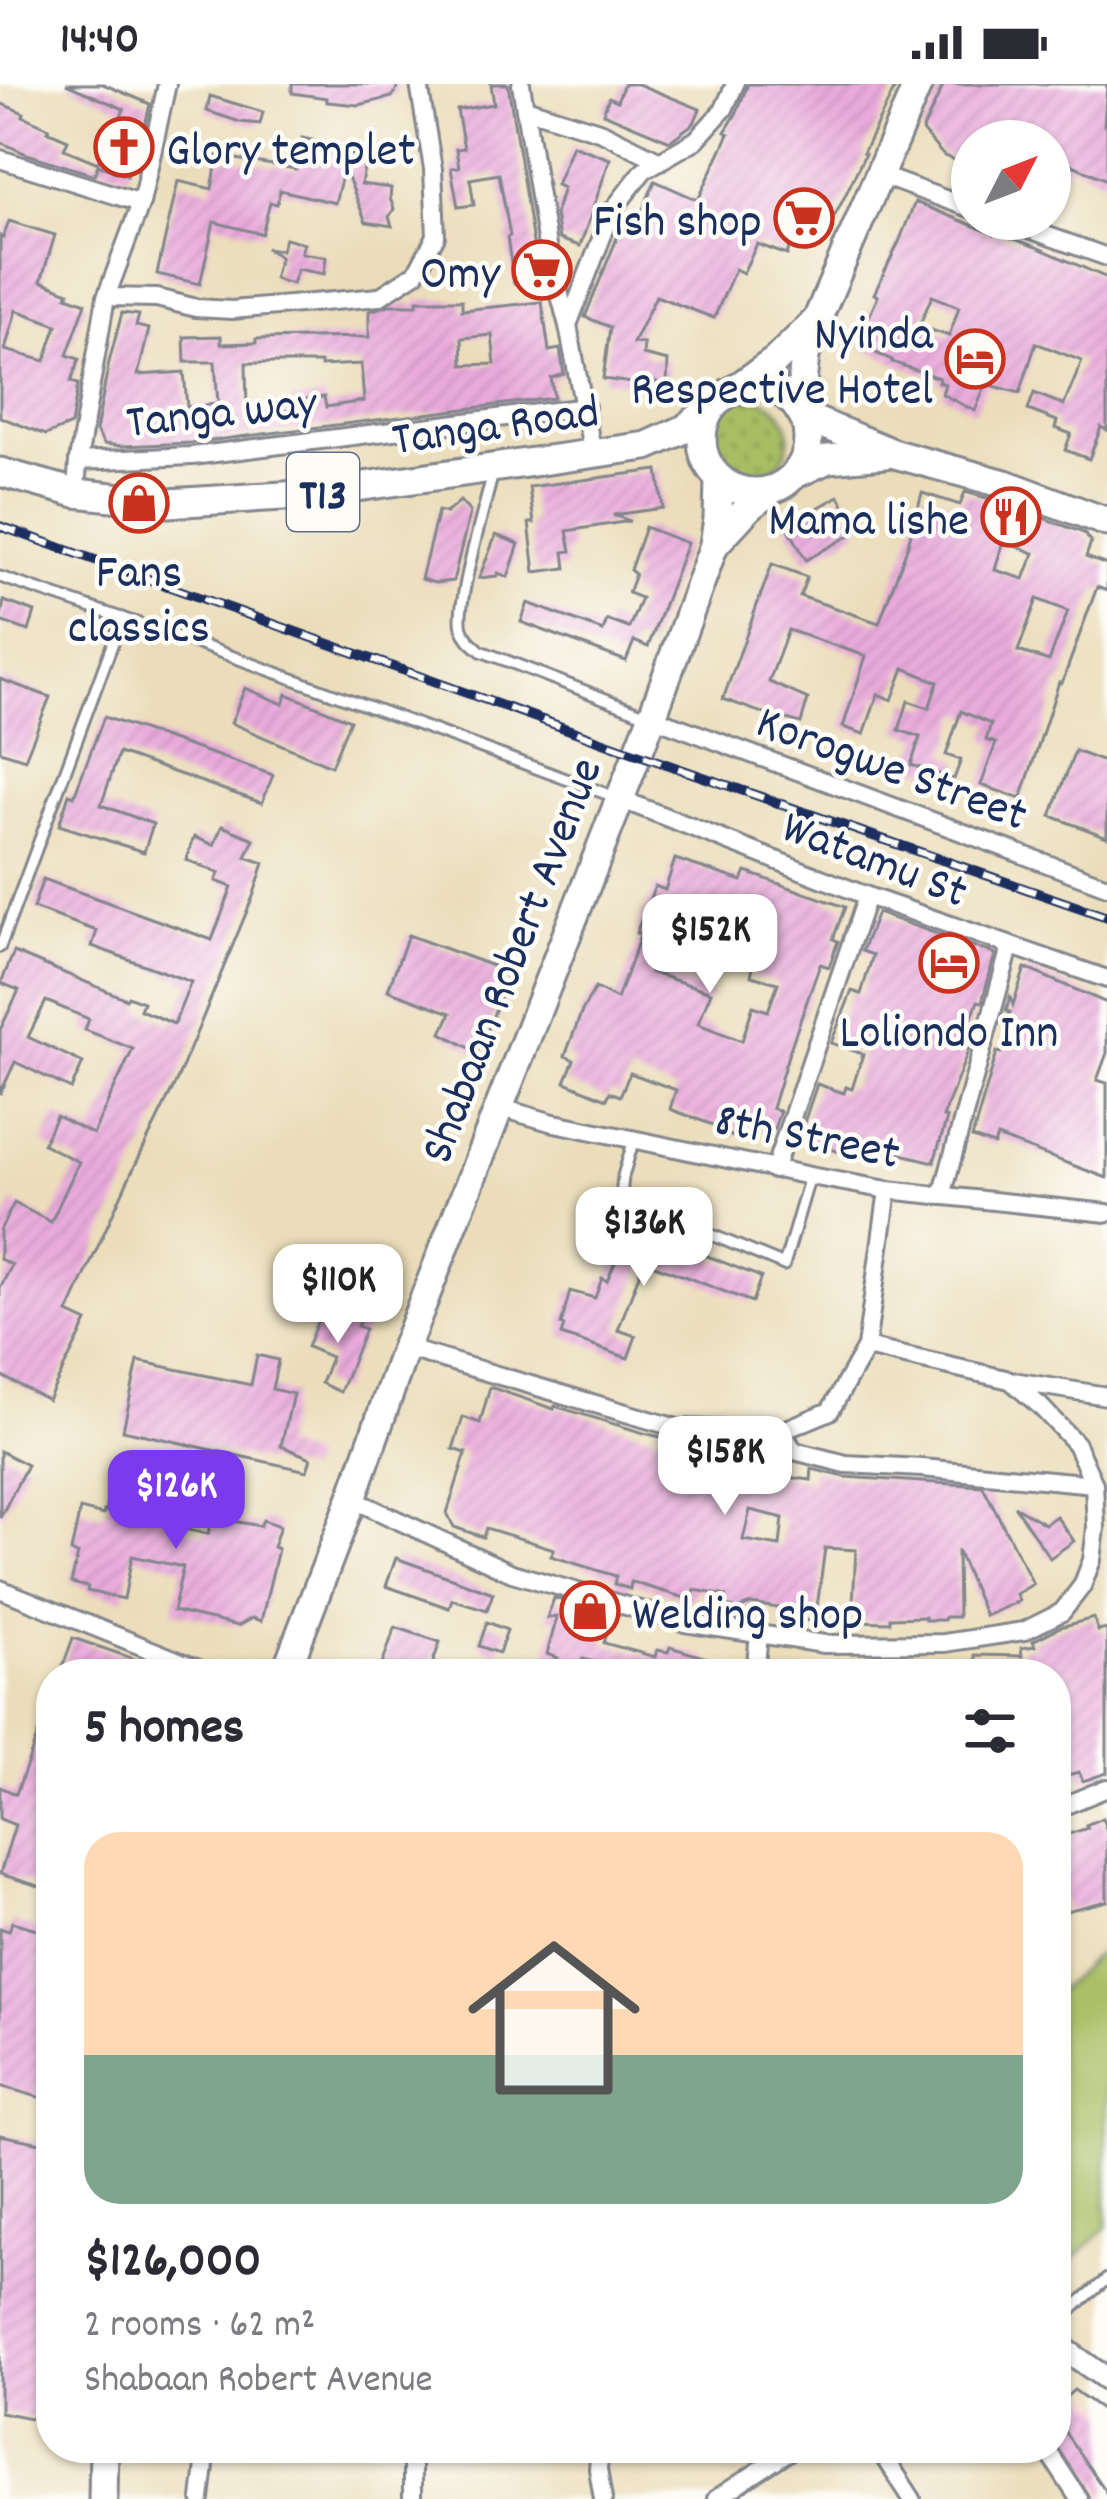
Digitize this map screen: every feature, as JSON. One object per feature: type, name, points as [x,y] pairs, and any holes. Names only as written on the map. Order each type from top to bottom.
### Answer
[{"type":"main road","name":"T13","points":[[795,474],[806,456],[808,436],[801,413],[805,356],[919,84]]},
{"type":"main road","name":"T13","points":[[647,446],[685,429],[759,374],[817,320]]},
{"type":"main road","points":[[713,545],[718,519],[715,475],[702,450],[702,428],[722,399],[751,386],[770,388],[801,413],[895,454],[1005,484],[1107,522]]},
{"type":"main road","name":"T13","points":[[647,446],[676,452],[740,491],[770,490]]},
{"type":"main road","name":"Tanga Road","points":[[0,472],[76,493],[168,503],[301,495],[647,446]]},
{"type":"main road","points":[[713,545],[770,490],[795,474],[827,459],[895,454]]},
{"type":"main road","name":"Shabaan Robert Avenue","points":[[290,1659],[405,1348],[652,717],[713,545]]},
{"type":"main road","points":[[103,2499],[104,2463]]},
{"type":"street","points":[[76,493],[106,297],[141,203],[166,84]]},
{"type":"street","points":[[106,297],[158,298],[196,308],[232,310],[379,297],[416,273],[436,236],[433,170],[419,84]]},
{"type":"street","points":[[521,84],[547,246],[593,454]]},
{"type":"street","points":[[568,326],[612,211],[644,170],[696,140],[724,109],[735,84]]},
{"type":"street","points":[[525,109],[602,132],[660,161]]},
{"type":"street","points":[[0,159],[141,203]]},
{"type":"street","points":[[879,175],[951,201]]},
{"type":"street","points":[[1060,240],[1107,257]]},
{"type":"street","name":"Tanga way","points":[[78,461],[192,455],[586,407]]},
{"type":"street","name":"Korogwe Street","points":[[652,717],[1107,886]]},
{"type":"street","name":"Watamu St","points":[[620,799],[867,896],[1107,979]]},
{"type":"street","points":[[774,1170],[867,896]]},
{"type":"street","points":[[942,1196],[1010,947]]},
{"type":"street","name":"8th Street","points":[[498,1107],[774,1170],[888,1190],[1107,1214]]},
{"type":"street","points":[[405,1348],[677,1428],[782,1431],[830,1411],[866,1347],[888,1190]]},
{"type":"street","points":[[866,1347],[1010,1380],[1107,1396]]},
{"type":"street","points":[[352,1499],[512,1573],[685,1623],[824,1644],[944,1643],[1024,1630],[1062,1612],[1082,1586],[1092,1560],[1096,1528],[1094,1484],[1076,1444],[1010,1380]]},
{"type":"street","points":[[782,1431],[794,1450],[845,1463],[1094,1484]]},
{"type":"street","points":[[0,1589],[174,1659]]},
{"type":"street","points":[[756,1659],[759,1634]]},
{"type":"street","points":[[1071,1803],[1107,1788]]},
{"type":"street","points":[[1071,2353],[1107,2379]]},
{"type":"street","points":[[201,2499],[205,2463]]},
{"type":"street","points":[[412,2463],[412,2499]]},
{"type":"street","points":[[598,2463],[603,2499]]},
{"type":"street","points":[[716,2499],[736,2494],[775,2463]]},
{"type":"street","points":[[888,2463],[911,2499]]},
{"type":"street","points":[[1056,2463],[1079,2499]]},
{"type":"lane","points":[[494,468],[463,599],[460,624],[469,641],[481,651],[652,717]]},
{"type":"lane","points":[[0,577],[620,799]]},
{"type":"lane","points":[[0,947],[122,618]]},
{"type":"lane","points":[[634,1139],[621,1197],[784,1265],[810,1176]]},
{"type":"lane","points":[[1071,2311],[1107,2279]]},
{"type":"shaded area","points":[[1071,2383],[1107,2404],[1107,2499],[1099,2499],[1071,2457]]},
{"type":"green space","points":[[750,398],[778,409],[789,437],[778,465],[750,476],[722,465],[711,437],[722,409]]},
{"type":"green space","points":[[1107,1945],[1107,2227],[1071,2262],[1071,1979]]},
{"type":"building","points":[[66,84],[103,84],[150,104],[127,176],[98,165],[94,175],[0,142],[0,103],[68,140],[64,149],[98,163],[124,109]]},
{"type":"building","points":[[292,84],[400,84],[392,97],[359,105],[292,93]]},
{"type":"building","points":[[491,84],[508,84],[540,288],[514,283],[499,174],[470,179],[474,205],[458,207],[451,168],[459,167],[456,149],[464,148],[457,110],[494,104]]},
{"type":"building","points":[[624,84],[638,84],[700,109],[694,123],[670,141],[603,113],[609,97],[617,101]]},
{"type":"building","points":[[748,84],[897,84],[843,200],[815,245],[810,242],[806,252],[790,245],[787,255],[757,244],[743,273],[735,269],[714,318],[656,296],[633,343],[644,344],[643,355],[668,361],[667,384],[603,379],[610,327],[585,317],[623,223],[635,228],[655,181],[698,200]]},
{"type":"building","points":[[944,84],[1107,84],[1107,180],[1071,164],[1071,120],[951,120],[951,159],[922,131]]},
{"type":"building","points":[[210,96],[263,112],[260,124],[207,111]]},
{"type":"building","points":[[302,138],[366,157],[361,184],[391,188],[392,226],[366,222],[344,167],[335,203],[280,190],[277,204],[270,202],[262,234],[214,222],[200,284],[157,274],[178,181],[212,189],[218,156],[296,169]]},
{"type":"building","points":[[572,145],[610,159],[580,246],[559,239],[555,214],[563,188],[556,185]]},
{"type":"building","points":[[915,202],[951,217],[951,240],[1017,240],[1107,278],[1107,430],[1101,427],[1089,459],[1065,450],[1071,434],[1055,428],[1057,421],[1028,410],[1034,393],[1064,405],[1082,361],[1036,343],[1020,393],[986,384],[975,411],[942,394],[945,384],[939,378],[862,347],[865,341],[860,338],[878,296],[874,294]],"holes":[[[932,296],[959,307],[949,336],[919,326]]]},
{"type":"building","points":[[9,221],[55,235],[41,281],[86,303],[67,355],[79,359],[71,382],[78,384],[71,425],[46,435],[0,417],[0,236],[3,238]],"holes":[[[16,310],[57,325],[45,361],[5,350]]]},
{"type":"building","points":[[285,238],[304,243],[301,253],[326,257],[324,274],[297,269],[292,284],[274,279],[280,257],[266,248],[281,250]]},
{"type":"building","points":[[417,300],[462,300],[462,310],[542,302],[549,351],[560,349],[564,374],[551,378],[554,398],[191,443],[104,444],[96,431],[122,313],[139,315],[136,326],[149,329],[138,375],[184,372],[187,407],[218,404],[215,362],[185,362],[184,337],[221,336],[221,344],[369,337],[369,311],[417,305]],"holes":[[[492,335],[495,364],[463,365],[462,338]],[[246,363],[361,364],[364,401],[326,407],[324,397],[291,401],[292,410],[247,415]]]},
{"type":"building","points":[[658,470],[663,508],[613,515],[630,521],[567,531],[571,551],[564,552],[566,568],[535,572],[529,487]]},
{"type":"building","points":[[965,492],[1084,533],[1091,542],[1086,557],[1107,565],[1107,591],[1097,587],[1059,682],[1021,799],[981,785],[996,743],[986,740],[991,724],[961,711],[946,755],[961,760],[954,779],[911,765],[920,737],[899,730],[908,701],[929,708],[938,682],[904,668],[892,700],[878,694],[864,734],[843,727],[866,656],[788,630],[769,682],[808,699],[801,723],[723,699],[772,564],[807,577],[800,596],[879,623],[922,493],[960,505]],"holes":[[[1003,541],[1034,553],[1024,579],[995,570]],[[1037,599],[1068,611],[1049,661],[1018,651]]]},
{"type":"building","points":[[839,496],[858,531],[806,560],[787,525]]},
{"type":"building","points":[[460,501],[470,512],[453,581],[421,579],[438,511],[446,513]]},
{"type":"building","points":[[645,527],[687,543],[648,647],[634,641],[626,661],[521,622],[528,603],[603,631],[607,620],[629,628],[641,598],[628,593],[635,574],[630,570]]},
{"type":"building","points":[[496,535],[519,544],[508,577],[498,573],[479,578]]},
{"type":"building","points":[[4,601],[35,612],[29,631],[0,621]]},
{"type":"building","points":[[0,679],[50,697],[25,759],[0,751]]},
{"type":"building","points":[[245,688],[283,704],[287,694],[350,720],[331,766],[231,723]]},
{"type":"building","points":[[104,717],[273,775],[262,803],[119,753],[101,805],[153,824],[144,852],[59,825]]},
{"type":"building","points":[[1075,751],[1107,763],[1107,837],[1051,816]]},
{"type":"building","points":[[222,826],[254,839],[246,857],[264,863],[177,1080],[68,1313],[87,1322],[48,1400],[0,1375],[0,1288],[12,1265],[0,1259],[0,1230],[14,1203],[51,1222],[79,1162],[43,1144],[56,1116],[93,1134],[133,1049],[85,1030],[89,1019],[46,1001],[28,1037],[83,1063],[71,1089],[15,1062],[0,1094],[0,1030],[19,990],[1,983],[14,952],[143,1002],[140,1010],[174,1024],[191,982],[92,946],[97,931],[33,908],[43,879],[212,940],[232,887],[216,881],[219,873],[186,860],[194,837],[214,845]]},
{"type":"building","points":[[675,859],[742,881],[746,872],[845,907],[829,967],[820,964],[788,1055],[772,1108],[780,1111],[774,1129],[741,1119],[734,1137],[720,1132],[721,1128],[670,1109],[676,1090],[630,1073],[620,1096],[610,1092],[607,1099],[565,1082],[574,1060],[565,1056],[582,1011],[595,988],[617,999],[655,886],[665,890]],"holes":[[[730,940],[756,953],[751,976],[778,983],[768,1011],[753,1006],[742,1041],[698,1024],[711,992],[650,972],[657,950],[720,967]]]},
{"type":"building","points":[[877,913],[995,954],[982,1002],[978,1001],[962,1043],[970,1046],[943,1117],[947,1118],[934,1162],[864,1145],[858,1159],[799,1137],[817,1084],[844,1093],[846,1087],[852,1089],[863,1054],[831,1043],[852,991],[861,994],[873,955],[862,951]]},
{"type":"building","points":[[408,935],[509,972],[477,1052],[442,1033],[451,1013],[388,990]]},
{"type":"building","points":[[1025,968],[1107,1003],[1107,1053],[1097,1080],[1107,1083],[1107,1178],[997,1137],[994,1145],[972,1138],[997,1052],[1001,1053],[1012,1023],[1006,1011],[1010,997],[1013,1005]]},
{"type":"building","points":[[631,1226],[761,1277],[752,1302],[644,1261],[618,1330],[636,1336],[628,1358],[561,1335],[570,1291],[595,1298]]},
{"type":"building","points":[[346,1305],[363,1313],[357,1326],[365,1329],[340,1392],[321,1383],[331,1357],[307,1347],[318,1320],[337,1327]]},
{"type":"building","points":[[257,1355],[278,1360],[272,1389],[293,1394],[281,1446],[311,1458],[307,1471],[123,1430],[138,1361],[251,1385]]},
{"type":"building","points":[[490,1387],[644,1433],[694,1441],[722,1456],[774,1468],[772,1475],[811,1480],[812,1469],[845,1477],[983,1486],[1033,1584],[1016,1594],[1019,1601],[985,1616],[957,1550],[958,1617],[852,1621],[856,1550],[825,1548],[815,1622],[778,1615],[779,1608],[751,1604],[737,1609],[724,1605],[726,1596],[695,1590],[692,1600],[631,1582],[630,1589],[614,1584],[616,1576],[551,1556],[554,1549],[486,1528],[483,1537],[454,1527],[447,1513],[466,1453],[453,1449],[463,1417],[480,1423]],"holes":[[[750,1510],[783,1518],[780,1546],[743,1540]]]},
{"type":"building","points":[[0,1451],[27,1465],[0,1518]]},
{"type":"building","points":[[115,1472],[185,1487],[176,1527],[208,1534],[212,1517],[260,1526],[263,1520],[280,1526],[261,1621],[252,1618],[238,1626],[173,1611],[183,1567],[132,1556],[124,1599],[71,1583],[78,1554],[71,1552],[80,1509],[106,1512]]},
{"type":"building","points":[[1014,1506],[1045,1524],[1056,1516],[1074,1541],[1050,1558]]},
{"type":"building","points":[[396,1558],[493,1593],[487,1610],[452,1599],[449,1608],[386,1586]]},
{"type":"building","points":[[554,1598],[612,1615],[604,1643],[655,1657],[657,1650],[668,1652],[670,1647],[707,1659],[558,1659],[547,1654],[557,1617],[547,1618]]},
{"type":"building","points":[[1094,1618],[1098,1631],[1107,1629],[1107,1773],[1083,1781],[1079,1772],[1071,1774],[1071,1659],[975,1659],[975,1655],[1022,1656],[1021,1648],[1035,1646],[1033,1641]]},
{"type":"building","points":[[487,1622],[507,1630],[499,1653],[479,1646]]},
{"type":"building","points":[[395,1627],[440,1642],[434,1659],[384,1659]]},
{"type":"building","points":[[73,1638],[135,1659],[65,1659]]},
{"type":"building","points":[[36,1739],[36,1885],[0,1874],[15,1825],[0,1819],[0,1787],[16,1794]]},
{"type":"building","points":[[1102,1818],[1107,1831],[1107,1901],[1071,1910],[1071,1833],[1088,1828],[1086,1825]]},
{"type":"building","points":[[12,1922],[36,1929],[36,2096],[0,2086],[0,1928],[9,1931]]},
{"type":"building","points":[[0,2135],[36,2142],[36,2419],[0,2412]]},
{"type":"building","points":[[1074,2390],[1107,2413],[1107,2494],[1071,2441]]},
{"type":"railway","points":[[0,526],[1107,917]]},
{"type":"place","name":"Glory templet","points":[[124,147]]},
{"type":"place","name":"Fish shop","points":[[804,218]]},
{"type":"place","name":"Omy","points":[[542,270]]},
{"type":"place","name":"Nyinda Respective Hotel","points":[[975,359]]},
{"type":"place","name":"Fans classics","points":[[139,503]]},
{"type":"place","name":"Mama lishe","points":[[1011,517]]},
{"type":"place","name":"Loliondo Inn","points":[[949,963]]},
{"type":"place","name":"Welding shop","points":[[590,1611]]}]
